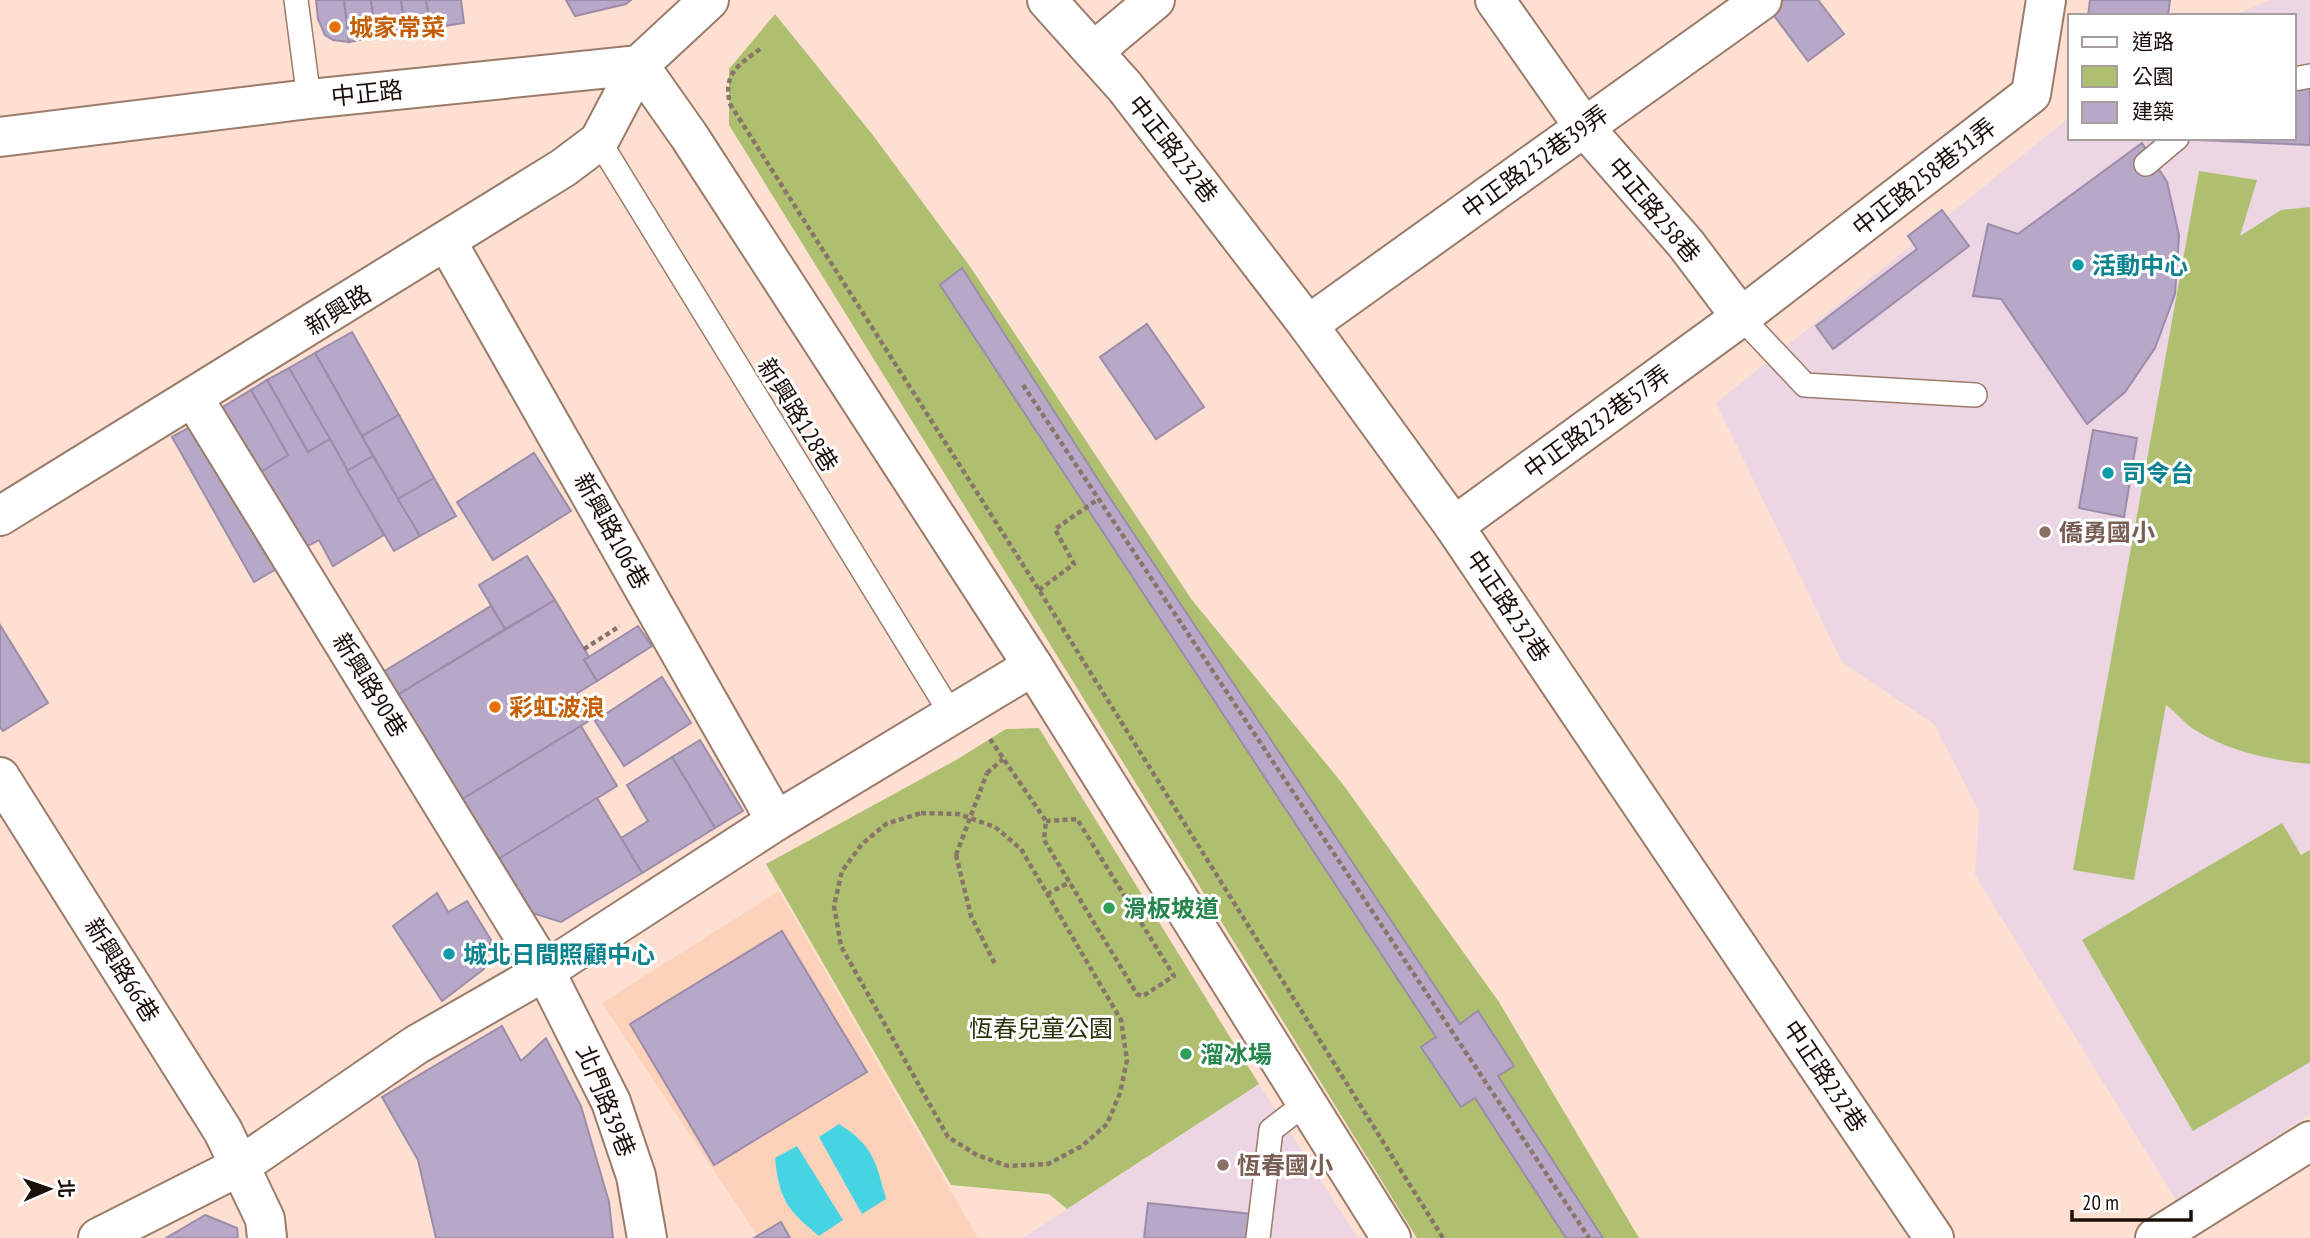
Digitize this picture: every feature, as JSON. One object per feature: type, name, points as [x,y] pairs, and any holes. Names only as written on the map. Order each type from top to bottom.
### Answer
[{"type":"street","points":[[709,0],[639,65],[689,136],[1033,666],[1391,1238]]},
{"type":"street","name":"中正路232巷","points":[[1047,0],[1125,87],[1308,325],[1454,526],[1934,1238]]},
{"type":"street","points":[[1094,51],[1155,0]]},
{"type":"street","name":"中正路258巷","points":[[1495,0],[1584,127],[1686,244],[1741,317]]},
{"type":"street","name":"中正路232巷39弄","points":[[1308,325],[1762,0]]},
{"type":"street","name":"中正路258巷31弄","points":[[1741,317],[2031,94],[2046,0]]},
{"type":"street","name":"中正路","points":[[0,137],[309,99],[639,65]]},
{"type":"street","name":"新興路","points":[[0,516],[194,399],[563,169],[599,141],[639,65]]},
{"type":"street","name":"新興路106巷","points":[[447,242],[776,821]]},
{"type":"street","name":"中正路232巷57弄","points":[[1454,526],[1741,317]]},
{"type":"street","name":"新興路90巷","points":[[194,399],[545,971]]},
{"type":"street","points":[[99,1238],[240,1166],[415,1045],[545,971],[776,821],[953,717],[1033,666]]},
{"type":"street","name":"新興路66巷","points":[[0,777],[223,1130],[240,1166]]},
{"type":"street","name":"北門路39巷","points":[[545,971],[611,1102],[636,1176],[647,1238]]},
{"type":"street","points":[[2155,1238],[2310,1141]]},
{"type":"street","points":[[240,1166],[265,1219],[267,1238]]},
{"type":"lane","points":[[296,0],[309,99]]},
{"type":"lane","points":[[2146,164],[2175,140]]},
{"type":"lane","name":"新興路128巷","points":[[599,141],[953,717]]},
{"type":"lane","points":[[1741,317],[1805,385],[1975,395]]},
{"type":"lane","points":[[1258,1238],[1271,1130],[1306,1102]]},
{"type":"path","points":[[760,49],[731,74],[727,88],[730,104],[1039,590],[1443,1238]]},
{"type":"path","points":[[1023,385],[1097,500],[1457,1034],[1589,1238]]},
{"type":"path","points":[[1039,590],[1074,564],[1055,529],[1097,500]]},
{"type":"path","points":[[990,739],[1046,821],[1044,840],[1137,994],[1143,996],[1174,976],[1077,819],[1046,821]]},
{"type":"path","points":[[995,964],[971,916],[956,855],[987,773],[1003,759]]},
{"type":"path","points":[[920,813],[959,814],[995,827],[1021,849],[1047,894],[1121,1020],[1127,1060],[1120,1093],[1107,1124],[1082,1146],[1048,1164],[1008,1166],[977,1155],[948,1137],[841,946],[834,906],[842,871],[862,844],[886,824],[920,813]]},
{"type":"path","points":[[1047,894],[1070,882]]},
{"type":"shaded area","name":"僑勇國小","points":[[2270,0],[2310,0],[2310,1115],[2176,1200],[1975,875],[1979,811],[1934,724],[1842,662],[1716,403],[2068,119],[2068,140],[2296,140],[2296,14],[2237,14]]},
{"type":"shaded area","points":[[779,891],[978,1238],[754,1238],[757,1235],[602,1003]]},
{"type":"shaded area","name":"恆春國小","points":[[1259,1084],[1358,1238],[1023,1238]]},
{"type":"green space","points":[[775,14],[872,134],[969,265],[1192,600],[1342,783],[1499,1002],[1639,1238],[1417,1238],[729,125],[729,69]]},
{"type":"green space","points":[[2199,171],[2257,180],[2240,236],[2281,210],[2310,207],[2310,764],[2265,757],[2222,744],[2191,727],[2166,705],[2134,880],[2073,870]]},
{"type":"green space","name":"恆春兒童公園","points":[[1039,728],[1259,1084],[1067,1209],[1049,1194],[951,1185],[766,864],[956,760],[1006,729]]},
{"type":"green space","points":[[2282,823],[2301,855],[2310,850],[2310,1062],[2193,1131],[2082,940]]},
{"type":"water","points":[[839,1124],[859,1139],[872,1156],[886,1199],[862,1214],[819,1137]]},
{"type":"water","points":[[797,1146],[843,1220],[819,1236],[792,1211],[779,1184],[775,1158]]},
{"type":"building","name":"城家常菜","points":[[316,0],[344,0],[349,42],[333,40],[325,35],[318,19]]},
{"type":"building","points":[[344,0],[371,0],[376,37],[349,42]]},
{"type":"building","points":[[371,0],[401,0],[406,32],[376,37]]},
{"type":"building","points":[[401,0],[426,0],[431,28],[406,32]]},
{"type":"building","points":[[426,0],[461,0],[464,23],[431,28]]},
{"type":"building","points":[[566,0],[631,0],[626,4],[575,16]]},
{"type":"building","points":[[1780,0],[1818,0],[1844,34],[1808,61],[1769,9]]},
{"type":"building","points":[[2090,0],[2170,0],[2168,14],[2088,14]]},
{"type":"building","points":[[2296,71],[2310,72],[2310,145],[2198,140],[2296,140]]},
{"type":"building","name":"活動中心","points":[[2142,143],[2167,182],[2179,235],[2175,294],[2155,348],[2125,392],[2087,424],[2001,299],[1973,296],[1988,224],[2018,234]]},
{"type":"building","points":[[1942,210],[1969,246],[1833,349],[1816,326],[1917,249],[1908,236]]},
{"type":"building","points":[[962,268],[1108,495],[1460,1024],[1478,1011],[1514,1066],[1498,1076],[1603,1238],[1566,1238],[1475,1098],[1461,1107],[1421,1047],[1436,1037],[940,285]]},
{"type":"building","points":[[1147,324],[1204,407],[1156,439],[1100,357]]},
{"type":"building","points":[[352,332],[399,415],[362,436],[315,353]]},
{"type":"building","points":[[315,353],[373,456],[347,471],[289,368]]},
{"type":"building","points":[[289,368],[330,439],[308,452],[267,380]]},
{"type":"building","points":[[267,380],[308,452],[330,439],[384,535],[333,566],[319,540],[302,549],[259,473],[288,455],[251,390]]},
{"type":"building","points":[[251,390],[288,455],[259,473],[221,408]]},
{"type":"building","points":[[399,415],[434,478],[398,499],[362,436]]},
{"type":"building","points":[[195,424],[278,568],[254,582],[172,437]]},
{"type":"building","name":"司令台","points":[[2093,430],[2137,438],[2124,517],[2079,508]]},
{"type":"building","points":[[534,453],[571,511],[493,560],[457,502]]},
{"type":"building","points":[[373,456],[420,536],[394,551],[347,471]]},
{"type":"building","points":[[434,478],[456,516],[420,536],[398,499]]},
{"type":"building","points":[[527,556],[555,600],[505,629],[479,585]]},
{"type":"building","name":"彩虹波浪","points":[[555,600],[589,657],[584,660],[597,681],[576,694],[592,719],[461,800],[397,695]]},
{"type":"building","points":[[491,606],[505,629],[397,695],[383,672]]},
{"type":"building","points":[[0,625],[48,703],[3,731],[0,727]]},
{"type":"building","points":[[638,626],[652,646],[597,681],[584,660]]},
{"type":"building","points":[[662,677],[691,723],[624,766],[595,721]]},
{"type":"building","points":[[581,726],[617,786],[497,860],[461,800]]},
{"type":"building","points":[[700,740],[743,811],[715,828],[672,757]]},
{"type":"building","points":[[672,757],[715,828],[642,873],[621,838],[648,821],[627,785]]},
{"type":"building","points":[[597,798],[642,873],[561,922],[529,912],[497,860]]},
{"type":"building","name":"城北日間照顧中心","points":[[437,893],[448,912],[467,901],[491,940],[484,969],[442,1001],[393,926]]},
{"type":"building","points":[[782,931],[867,1072],[714,1165],[630,1024]]},
{"type":"building","points":[[502,1026],[521,1061],[546,1038],[581,1106],[609,1202],[613,1238],[436,1238],[418,1160],[382,1097]]},
{"type":"building","points":[[1148,1203],[1252,1214],[1249,1238],[1144,1238]]},
{"type":"building","points":[[205,1215],[237,1228],[238,1238],[166,1238]]},
{"type":"building","points":[[781,1222],[790,1238],[754,1238],[757,1236]]},
{"type":"place","name":"城家常菜","points":[[335,27]]},
{"type":"place","name":"活動中心","points":[[2078,265]]},
{"type":"place","name":"司令台","points":[[2108,473]]},
{"type":"place","name":"僑勇國小","points":[[2045,532]]},
{"type":"place","name":"彩虹波浪","points":[[495,707]]},
{"type":"place","name":"滑板坡道","points":[[1109,908]]},
{"type":"place","name":"城北日間照顧中心","points":[[449,954]]},
{"type":"place","name":"溜冰場","points":[[1186,1054]]},
{"type":"place","name":"恆春國小","points":[[1223,1165]]}]
